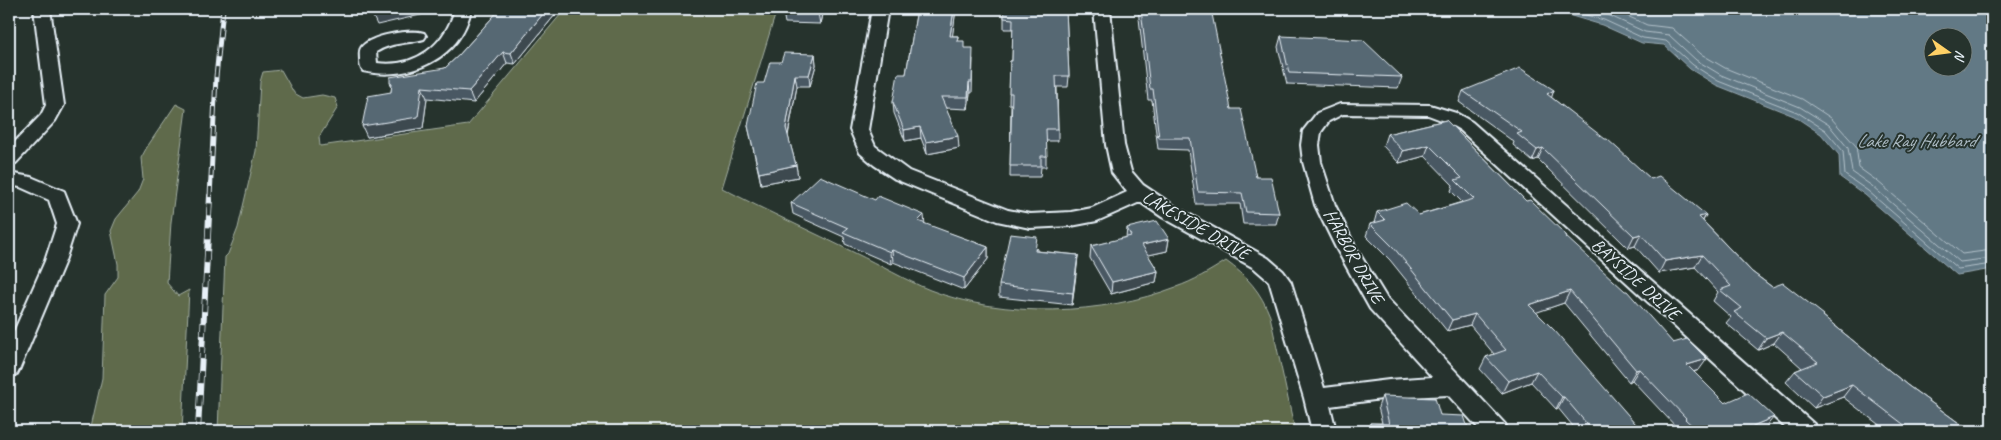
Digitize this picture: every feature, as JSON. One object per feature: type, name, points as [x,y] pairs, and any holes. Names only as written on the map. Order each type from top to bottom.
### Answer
[{"type":"street","points":[[9,158],[49,117],[55,105],[42,9]]},
{"type":"street","points":[[418,36],[402,37],[375,44],[368,50],[369,67],[393,70],[413,66],[429,58],[449,41],[461,21],[463,9]]},
{"type":"street","points":[[880,9],[859,130],[867,149],[881,162],[902,175],[1004,216],[1030,221],[1071,219],[1097,214],[1142,193]]},
{"type":"street","name":"LAKESIDE DRIVE","points":[[1102,9],[1115,145],[1122,173],[1142,193],[1169,212],[1261,263],[1276,276],[1280,282],[1316,398],[1324,431]]},
{"type":"street","name":"BAYSIDE DRIVE","points":[[1312,131],[1323,117],[1340,109],[1430,110],[1450,117],[1466,126],[1805,431]]},
{"type":"street","name":"HARBOR DRIVE","points":[[1312,131],[1310,145],[1312,162],[1325,205],[1346,248],[1378,303],[1496,431]]},
{"type":"street","points":[[9,179],[24,181],[57,196],[67,224],[55,261],[9,368]]},
{"type":"street","points":[[1316,398],[1389,389],[1454,385]]},
{"type":"green space","points":[[560,9],[777,9],[722,188],[930,290],[989,306],[1053,310],[1086,308],[1148,296],[1176,287],[1196,279],[1226,261],[1252,285],[1262,299],[1270,316],[1295,431],[218,431],[225,257],[228,254],[238,228],[256,151],[260,82],[263,72],[281,70],[294,93],[303,98],[322,95],[335,98],[338,107],[319,137],[320,146],[468,125],[561,14]]},
{"type":"green space","points":[[176,104],[186,109],[171,222],[167,283],[178,296],[189,290],[182,431],[90,431],[102,378],[105,295],[118,277],[118,264],[111,231],[116,219],[138,192],[143,179],[141,158]]},
{"type":"water","name":"Lake Ray Hubbard","points":[[1524,9],[1992,9],[1992,269],[1957,275],[1865,195],[1840,177],[1839,155],[1821,134],[1794,116],[1716,85],[1690,69],[1664,45],[1642,43],[1602,25],[1558,12]]},
{"type":"building","points":[[371,9],[397,9],[372,14]]},
{"type":"building","points":[[500,9],[547,9],[511,53],[503,52],[469,91],[422,87],[418,117],[362,126],[368,96],[391,92],[392,83],[390,83],[390,77],[445,68]]},
{"type":"building","points":[[784,9],[819,9],[818,13],[783,12]]},
{"type":"building","points":[[917,9],[954,9],[950,36],[958,36],[957,41],[964,41],[964,48],[973,48],[972,82],[969,82],[968,97],[941,97],[958,136],[926,142],[920,127],[904,130],[893,102],[898,74],[906,74]]},
{"type":"building","points":[[1004,9],[1066,9],[1069,76],[1056,76],[1058,129],[1046,129],[1047,156],[1041,156],[1041,166],[1010,166],[1012,93],[1009,93],[1013,19],[1004,18]]},
{"type":"building","points":[[1141,9],[1194,9],[1194,14],[1212,14],[1231,109],[1241,109],[1256,177],[1271,177],[1279,213],[1246,212],[1242,193],[1198,192],[1190,138],[1159,138],[1153,89],[1150,89]]},
{"type":"building","points":[[1281,36],[1363,40],[1402,77],[1289,73]]},
{"type":"building","points":[[784,53],[815,54],[809,75],[795,75],[786,128],[796,165],[759,173],[748,126],[757,83],[764,83],[770,62],[781,62]]},
{"type":"building","points":[[1520,68],[1554,90],[1547,94],[1607,139],[1651,179],[1659,176],[1706,215],[1699,217],[1752,272],[1772,287],[1783,283],[1907,385],[1970,431],[1899,431],[1907,427],[1852,385],[1823,396],[1795,371],[1818,362],[1782,332],[1766,338],[1734,312],[1742,308],[1720,290],[1731,286],[1702,255],[1665,261],[1641,234],[1634,236],[1543,148],[1537,150],[1517,134],[1522,132],[1463,91]]},
{"type":"building","points":[[1446,120],[1526,201],[1530,200],[1567,236],[1565,236],[1627,291],[1673,343],[1687,339],[1707,359],[1687,365],[1725,403],[1748,393],[1774,417],[1748,428],[1751,431],[1698,431],[1639,369],[1636,370],[1570,291],[1529,305],[1555,331],[1642,431],[1586,431],[1592,430],[1564,397],[1537,371],[1508,381],[1486,357],[1506,350],[1475,314],[1452,320],[1394,248],[1370,224],[1385,220],[1377,212],[1406,203],[1419,215],[1474,199],[1455,180],[1462,178],[1429,145],[1403,151],[1387,134]]},
{"type":"building","points":[[820,176],[875,200],[878,196],[924,215],[918,221],[988,247],[964,278],[892,250],[890,252],[843,232],[848,228],[791,203]]},
{"type":"building","points":[[1157,221],[1169,239],[1142,245],[1158,271],[1112,282],[1091,246],[1131,236],[1127,228]]},
{"type":"building","points":[[1010,234],[1037,237],[1035,251],[1078,255],[1073,293],[999,285]]},
{"type":"building","points":[[1382,396],[1435,398],[1440,415],[1464,416],[1469,431],[1372,431],[1370,423],[1389,424]]},
{"type":"railway","points":[[210,197],[216,77],[223,9]]},
{"type":"railway","points":[[198,431],[210,196]]}]
